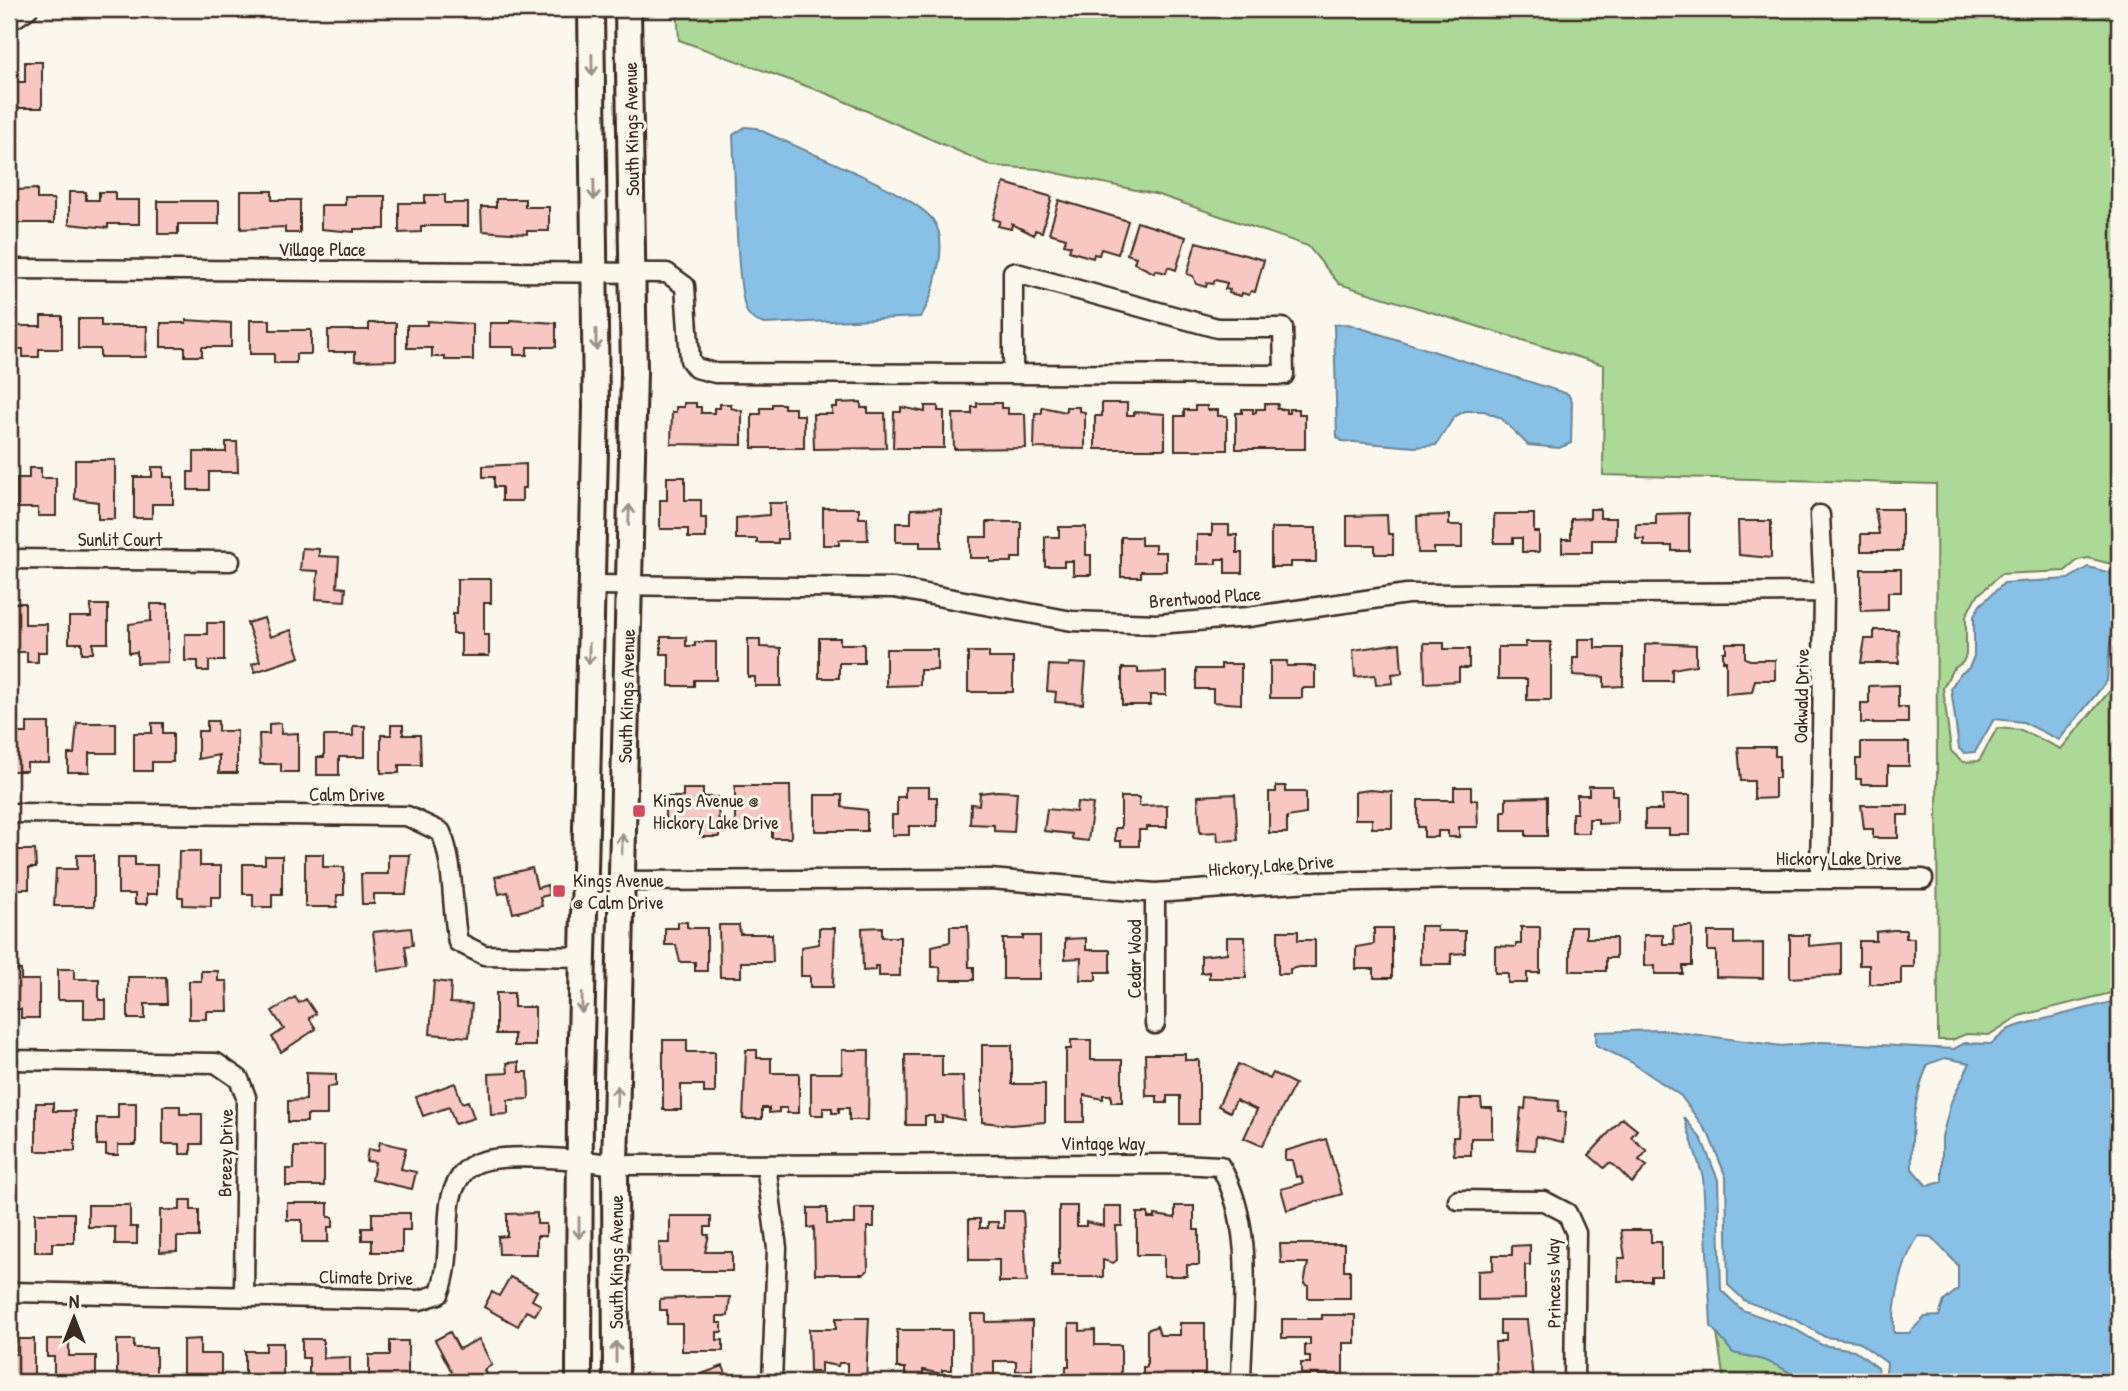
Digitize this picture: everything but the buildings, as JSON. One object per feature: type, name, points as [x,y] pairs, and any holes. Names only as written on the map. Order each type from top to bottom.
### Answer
[{"type":"main road","name":"South Kings Avenue","points":[[579,1382],[579,1160],[596,272],[591,9]]},
{"type":"main road","name":"South Kings Avenue","points":[[616,1382],[615,1164],[634,272],[628,9]]},
{"type":"street","points":[[9,17],[16,17],[28,9]]},
{"type":"street","name":"Village Place","points":[[9,269],[667,274],[685,286],[690,360],[706,372],[1013,374]]},
{"type":"street","points":[[1013,272],[1217,328],[1283,328],[1284,375],[1013,374],[1013,272]]},
{"type":"street","name":"Oakwald Drive","points":[[1820,515],[1824,592],[1820,878]]},
{"type":"street","name":"Sunlit Court","points":[[9,559],[230,561]]},
{"type":"street","name":"Brentwood Place","points":[[591,585],[627,583],[894,588],[1072,621],[1157,624],[1248,617],[1407,594],[1824,592]]},
{"type":"street","name":"Calm Drive","points":[[9,813],[407,816],[441,832],[450,855],[453,915],[458,942],[484,955],[583,957]]},
{"type":"street","name":"Hickory Lake Drive","points":[[622,881],[990,879],[1155,893],[1322,881],[1923,879]]},
{"type":"street","name":"Cedar Wood","points":[[1155,893],[1155,1024]]},
{"type":"street","name":"Breezy Drive","points":[[9,1060],[216,1063],[239,1079],[246,1097],[244,1295]]},
{"type":"street","name":"Climate Drive","points":[[9,1292],[420,1300],[439,1294],[446,1276],[450,1201],[460,1177],[474,1164],[492,1159],[579,1160],[615,1164]]},
{"type":"street","name":"Vintage Way","points":[[615,1164],[1220,1166],[1231,1185],[1240,1213],[1241,1382]]},
{"type":"street","points":[[766,1165],[777,1248],[772,1382]]},
{"type":"street","name":"Princess Way","points":[[1458,1200],[1544,1201],[1567,1213],[1576,1233],[1574,1382]]},
{"type":"green space","points":[[677,9],[2069,9],[2119,17],[2119,566],[2088,558],[2078,560],[2065,571],[2001,574],[1975,598],[1966,616],[1966,655],[1963,662],[1952,670],[1943,688],[1951,751],[1963,762],[1979,761],[1997,728],[2021,730],[2061,749],[2114,686],[2119,643],[2119,991],[2019,1016],[1989,1035],[1966,1034],[1952,1040],[1938,1040],[1936,484],[1603,475],[1604,365],[1339,284],[1308,246],[1159,195],[1038,169],[992,166],[828,94],[679,40]]},
{"type":"green space","points":[[1717,1333],[1734,1353],[1770,1363],[1802,1382],[1724,1382]]},
{"type":"water","points":[[745,127],[756,128],[877,183],[920,208],[933,220],[939,232],[940,259],[931,296],[920,317],[764,324],[751,317],[743,300],[740,280],[733,135]]},
{"type":"water","points":[[1348,324],[1568,394],[1572,402],[1571,443],[1559,448],[1528,445],[1501,418],[1484,411],[1465,411],[1454,417],[1436,445],[1415,447],[1342,441],[1337,437],[1334,325]]},
{"type":"water","points":[[2088,567],[2119,575],[2119,626],[2110,643],[2107,681],[2059,740],[2023,722],[1994,719],[1975,752],[1965,753],[1959,749],[1951,688],[1959,675],[1969,668],[1974,656],[1974,616],[1980,605],[2004,583],[2068,579]]},
{"type":"water","points":[[2119,1000],[2119,1382],[1885,1382],[1887,1363],[1857,1341],[1825,1337],[1796,1320],[1745,1301],[1728,1285],[1726,1177],[1709,1135],[1681,1096],[1631,1062],[1596,1045],[1596,1032],[1662,1030],[1782,1046],[1822,1042],[1954,1049],[1965,1043],[1991,1044],[2009,1029]],"holes":[[[1945,1058],[1970,1063],[1951,1102],[1942,1137],[1942,1182],[1927,1186],[1912,1169],[1914,1115],[1928,1064]],[[1919,1236],[1931,1237],[1958,1265],[1958,1289],[1944,1301],[1939,1316],[1925,1317],[1909,1333],[1894,1333],[1900,1282],[1908,1256]]]},
{"type":"water","points":[[1684,1117],[1702,1140],[1718,1180],[1721,1290],[1742,1310],[1793,1328],[1822,1345],[1854,1350],[1878,1368],[1877,1382],[1802,1382],[1770,1363],[1733,1353],[1711,1326],[1703,1177]]},
{"type":"place","name":"Kings Avenue @ Hickory Lake Drive","points":[[639,811]]},
{"type":"place","name":"Kings Avenue @ Calm Drive","points":[[559,891]]}]
